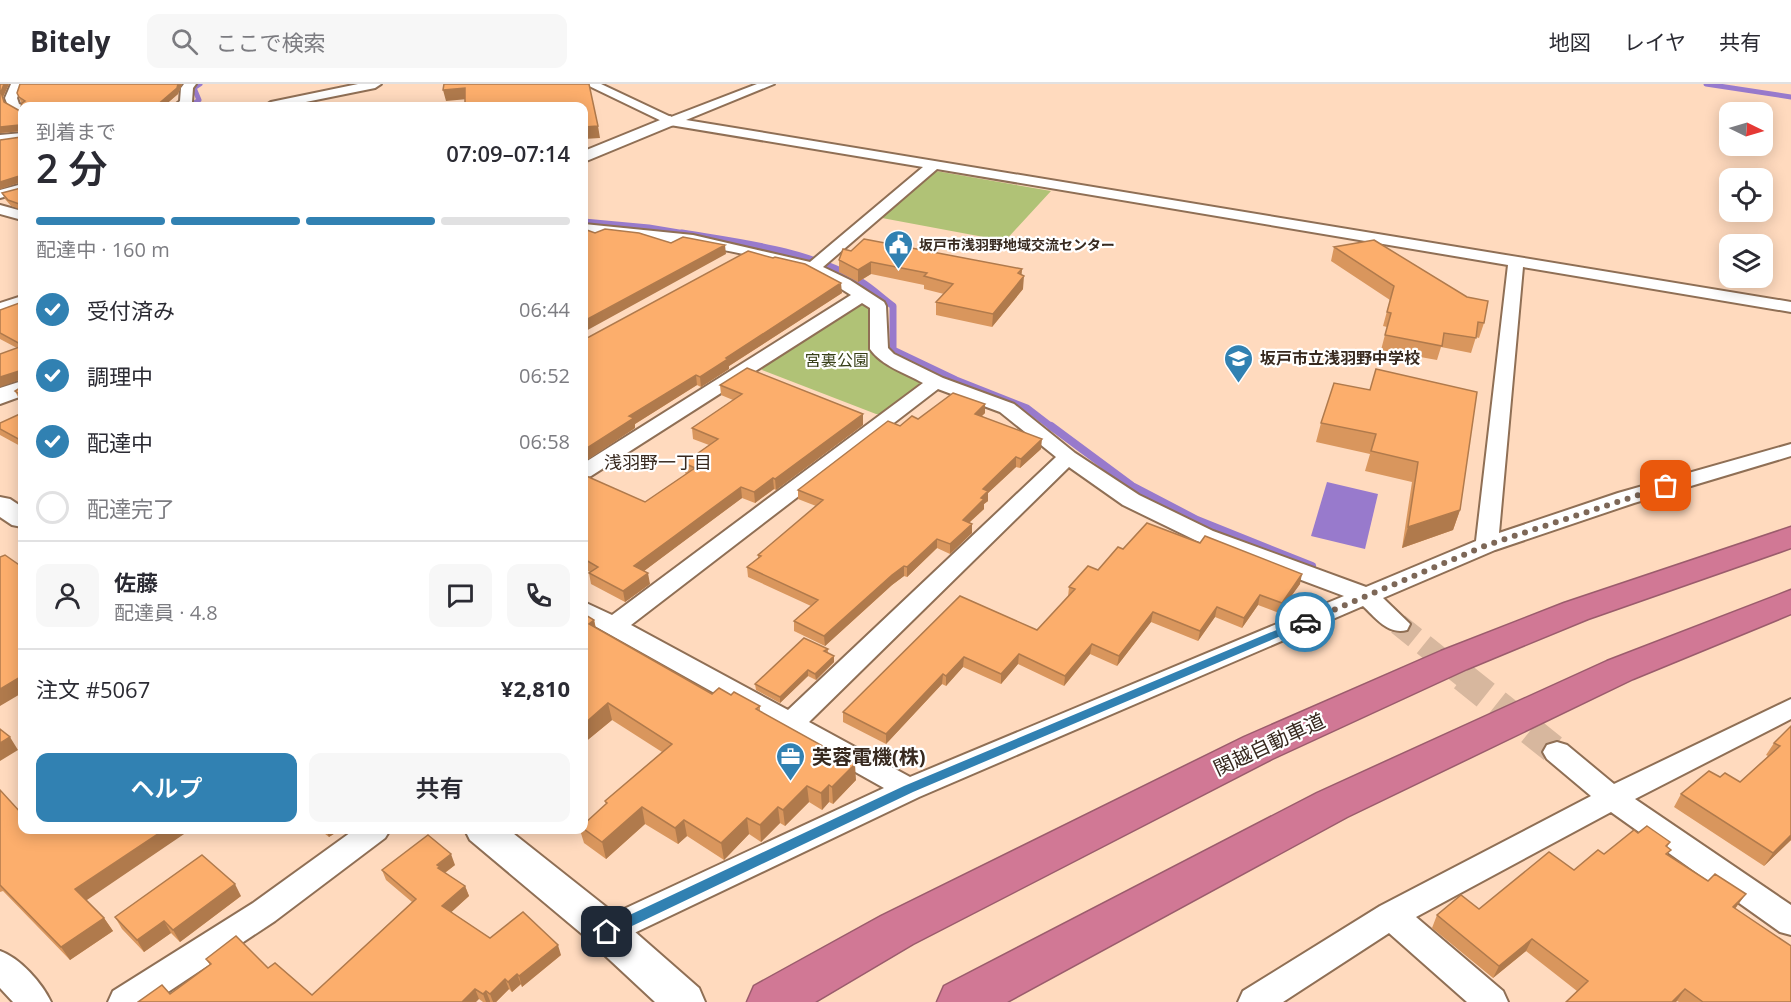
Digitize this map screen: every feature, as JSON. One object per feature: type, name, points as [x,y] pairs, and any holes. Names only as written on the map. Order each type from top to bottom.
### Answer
[{"type":"highway","name":"関越自動車道","points":[[771,1002],[897,930],[1258,748],[1454,660],[1576,611],[1791,537]]},
{"type":"highway","points":[[961,1002],[1342,800],[1620,670],[1791,601]]},
{"type":"street","points":[[17,84],[5,98],[18,108]]},
{"type":"street","points":[[186,102],[187,88],[190,84]]},
{"type":"street","points":[[290,102],[375,84]]},
{"type":"street","points":[[591,84],[670,121],[1791,307]]},
{"type":"street","points":[[588,155],[768,84]]},
{"type":"street","points":[[0,140],[18,138]]},
{"type":"street","points":[[812,268],[934,165]]},
{"type":"street","points":[[0,194],[18,189]]},
{"type":"street","points":[[0,209],[18,215]]},
{"type":"street","points":[[588,232],[693,240],[748,251],[812,268],[844,283],[878,306],[879,349],[888,358],[936,382],[1007,408],[1068,457],[1131,500],[1205,536],[1366,596],[1398,624]]},
{"type":"street","points":[[728,262],[748,251]]},
{"type":"street","points":[[1487,545],[1516,262]]},
{"type":"street","points":[[588,469],[862,295]]},
{"type":"street","points":[[0,309],[18,302]]},
{"type":"street","points":[[746,369],[767,377]]},
{"type":"street","points":[[613,627],[936,382]]},
{"type":"street","points":[[0,397],[18,390]]},
{"type":"street","points":[[862,414],[883,423]]},
{"type":"street","points":[[607,932],[909,789],[1487,545],[1626,498],[1791,450]]},
{"type":"street","points":[[790,724],[1068,457]]},
{"type":"street","points":[[0,505],[18,516]]},
{"type":"street","points":[[588,612],[909,789]]},
{"type":"street","points":[[1254,1002],[1391,915],[1612,798],[1791,708]]},
{"type":"street","points":[[1557,752],[1612,798],[1791,922]]},
{"type":"street","points":[[126,1002],[264,912],[370,834]]},
{"type":"street","points":[[488,834],[607,932],[684,1002]]},
{"type":"street","points":[[1391,915],[1491,1002]]},
{"type":"street","points":[[0,965],[34,1002]]},
{"type":"green space","points":[[936,171],[1051,191],[1005,241],[882,218]]},
{"type":"green space","name":"宮裏公園","points":[[856,305],[866,305],[872,311],[870,343],[873,356],[920,379],[921,384],[882,414],[876,414],[762,370],[763,366]]},
{"type":"shaded area","points":[[1327,482],[1378,494],[1365,549],[1311,536]]},
{"type":"building","points":[[0,84],[4,84],[1,92],[4,102],[18,110],[18,125],[0,127]]},
{"type":"building","points":[[20,84],[178,84],[177,88],[161,102],[24,102],[25,101],[17,93]]},
{"type":"building","points":[[444,84],[589,84],[598,126],[588,127],[588,102],[465,102],[465,88],[443,90]]},
{"type":"building","points":[[18,137],[18,176],[0,182],[0,140]]},
{"type":"building","points":[[18,189],[18,204],[8,200],[2,193]]},
{"type":"building","points":[[605,229],[639,233],[671,243],[683,237],[725,245],[588,319],[588,230],[595,233]]},
{"type":"building","points":[[864,239],[1022,269],[1018,273],[1024,276],[993,314],[936,302],[953,284],[924,276],[927,273],[871,262],[858,270],[839,260],[843,249],[851,251]]},
{"type":"building","points":[[1374,240],[1467,297],[1488,301],[1484,323],[1478,322],[1476,338],[1444,333],[1442,346],[1385,335],[1391,313],[1387,312],[1394,286],[1334,247]]},
{"type":"building","points":[[748,251],[805,264],[841,283],[700,377],[696,375],[629,416],[634,418],[588,447],[589,337]]},
{"type":"building","points":[[18,303],[18,343],[0,333],[0,310]]},
{"type":"building","points":[[18,347],[18,371],[0,377],[0,354]]},
{"type":"building","points":[[747,368],[863,414],[754,492],[741,487],[634,566],[648,573],[623,591],[589,573],[598,567],[588,561],[588,477],[645,502],[695,468],[684,463],[718,439],[692,428],[742,394],[720,385]]},
{"type":"building","points":[[1376,369],[1477,392],[1460,510],[1408,527],[1418,462],[1371,451],[1376,434],[1321,423],[1334,383],[1370,390]]},
{"type":"building","points":[[953,393],[985,404],[975,414],[1042,439],[1021,459],[1016,457],[983,489],[988,491],[981,498],[984,499],[963,520],[972,524],[950,544],[937,539],[907,567],[904,566],[892,575],[824,636],[794,621],[818,600],[747,567],[823,500],[798,490],[888,421],[900,426],[912,416],[918,419]]},
{"type":"building","points":[[18,415],[18,439],[0,429],[0,423]]},
{"type":"building","points":[[1147,523],[1200,543],[1205,536],[1302,574],[1282,603],[1260,595],[1244,618],[1217,607],[1200,631],[1153,612],[1119,656],[1092,644],[1065,676],[1019,654],[1001,674],[964,657],[946,676],[943,674],[886,734],[843,712],[960,596],[1037,630],[1075,589],[1069,587],[1088,566],[1098,570],[1118,547],[1123,549]]},
{"type":"building","points":[[5,555],[18,564],[18,678],[0,689],[0,557]]},
{"type":"building","points":[[588,616],[594,620],[589,624],[712,694],[719,688],[731,695],[734,692],[760,706],[756,709],[855,764],[832,787],[829,785],[821,793],[807,786],[783,810],[778,807],[760,825],[747,818],[721,843],[684,820],[675,828],[642,807],[602,842],[588,832],[588,820],[607,803],[605,801],[672,744],[608,703],[588,720]]},
{"type":"building","points":[[804,638],[828,649],[824,651],[834,656],[815,674],[808,670],[780,697],[755,684]]},
{"type":"building","points":[[1791,726],[1791,835],[1773,853],[1681,794],[1709,771],[1720,777],[1725,773],[1740,782],[1780,746],[1774,743]]},
{"type":"building","points":[[0,729],[10,737],[0,743]]},
{"type":"building","points":[[0,790],[18,810],[18,834],[158,834],[75,889],[104,918],[61,947],[0,885]]},
{"type":"building","points":[[1647,826],[1670,842],[1666,846],[1671,850],[1666,854],[1708,881],[1715,874],[1746,894],[1733,907],[1791,946],[1791,1002],[1703,1002],[1685,989],[1672,1002],[1566,1002],[1588,981],[1532,939],[1499,966],[1437,915],[1461,895],[1479,909],[1549,852],[1574,870],[1598,850],[1604,854],[1634,830],[1638,833]]},
{"type":"building","points":[[428,835],[451,854],[437,865],[440,867],[438,868],[465,886],[442,906],[490,938],[523,912],[558,945],[519,976],[517,974],[508,982],[505,979],[490,994],[486,991],[483,994],[475,989],[462,1002],[138,1002],[162,985],[170,994],[211,964],[206,959],[236,936],[268,968],[275,963],[312,995],[416,899],[382,870]]},
{"type":"building","points":[[202,855],[235,884],[173,930],[164,921],[137,940],[115,917]]},
{"type":"waterway","points":[[196,102],[199,100],[194,88],[200,84]]},
{"type":"waterway","points":[[1706,84],[1791,97]]},
{"type":"waterway","points":[[588,221],[649,227],[691,234]]},
{"type":"waterway","points":[[682,233],[774,249],[840,270],[869,287],[893,306],[893,350],[956,380],[1027,408],[1053,428]]},
{"type":"waterway","points":[[1051,426],[1132,486],[1197,520],[1312,566]]},
{"type":"tunnel","points":[[1398,624],[1465,678]]},
{"type":"tunnel","points":[[1463,677],[1557,752]]},
{"type":"way so far","points":[[1305,622],[1487,545],[1666,486]]},
{"type":"place","name":"坂戸市浅羽野地域交流センター","points":[[898,270]]},
{"type":"place","name":"坂戸市立浅羽野中学校","points":[[1239,384]]},
{"type":"place","name":"芙蓉電機(株)","points":[[791,782]]},
{"type":"district","name":"浅羽野一丁目","points":[[658,462]]},
{"type":"route","points":[[607,932],[909,789],[1305,622]]}]
